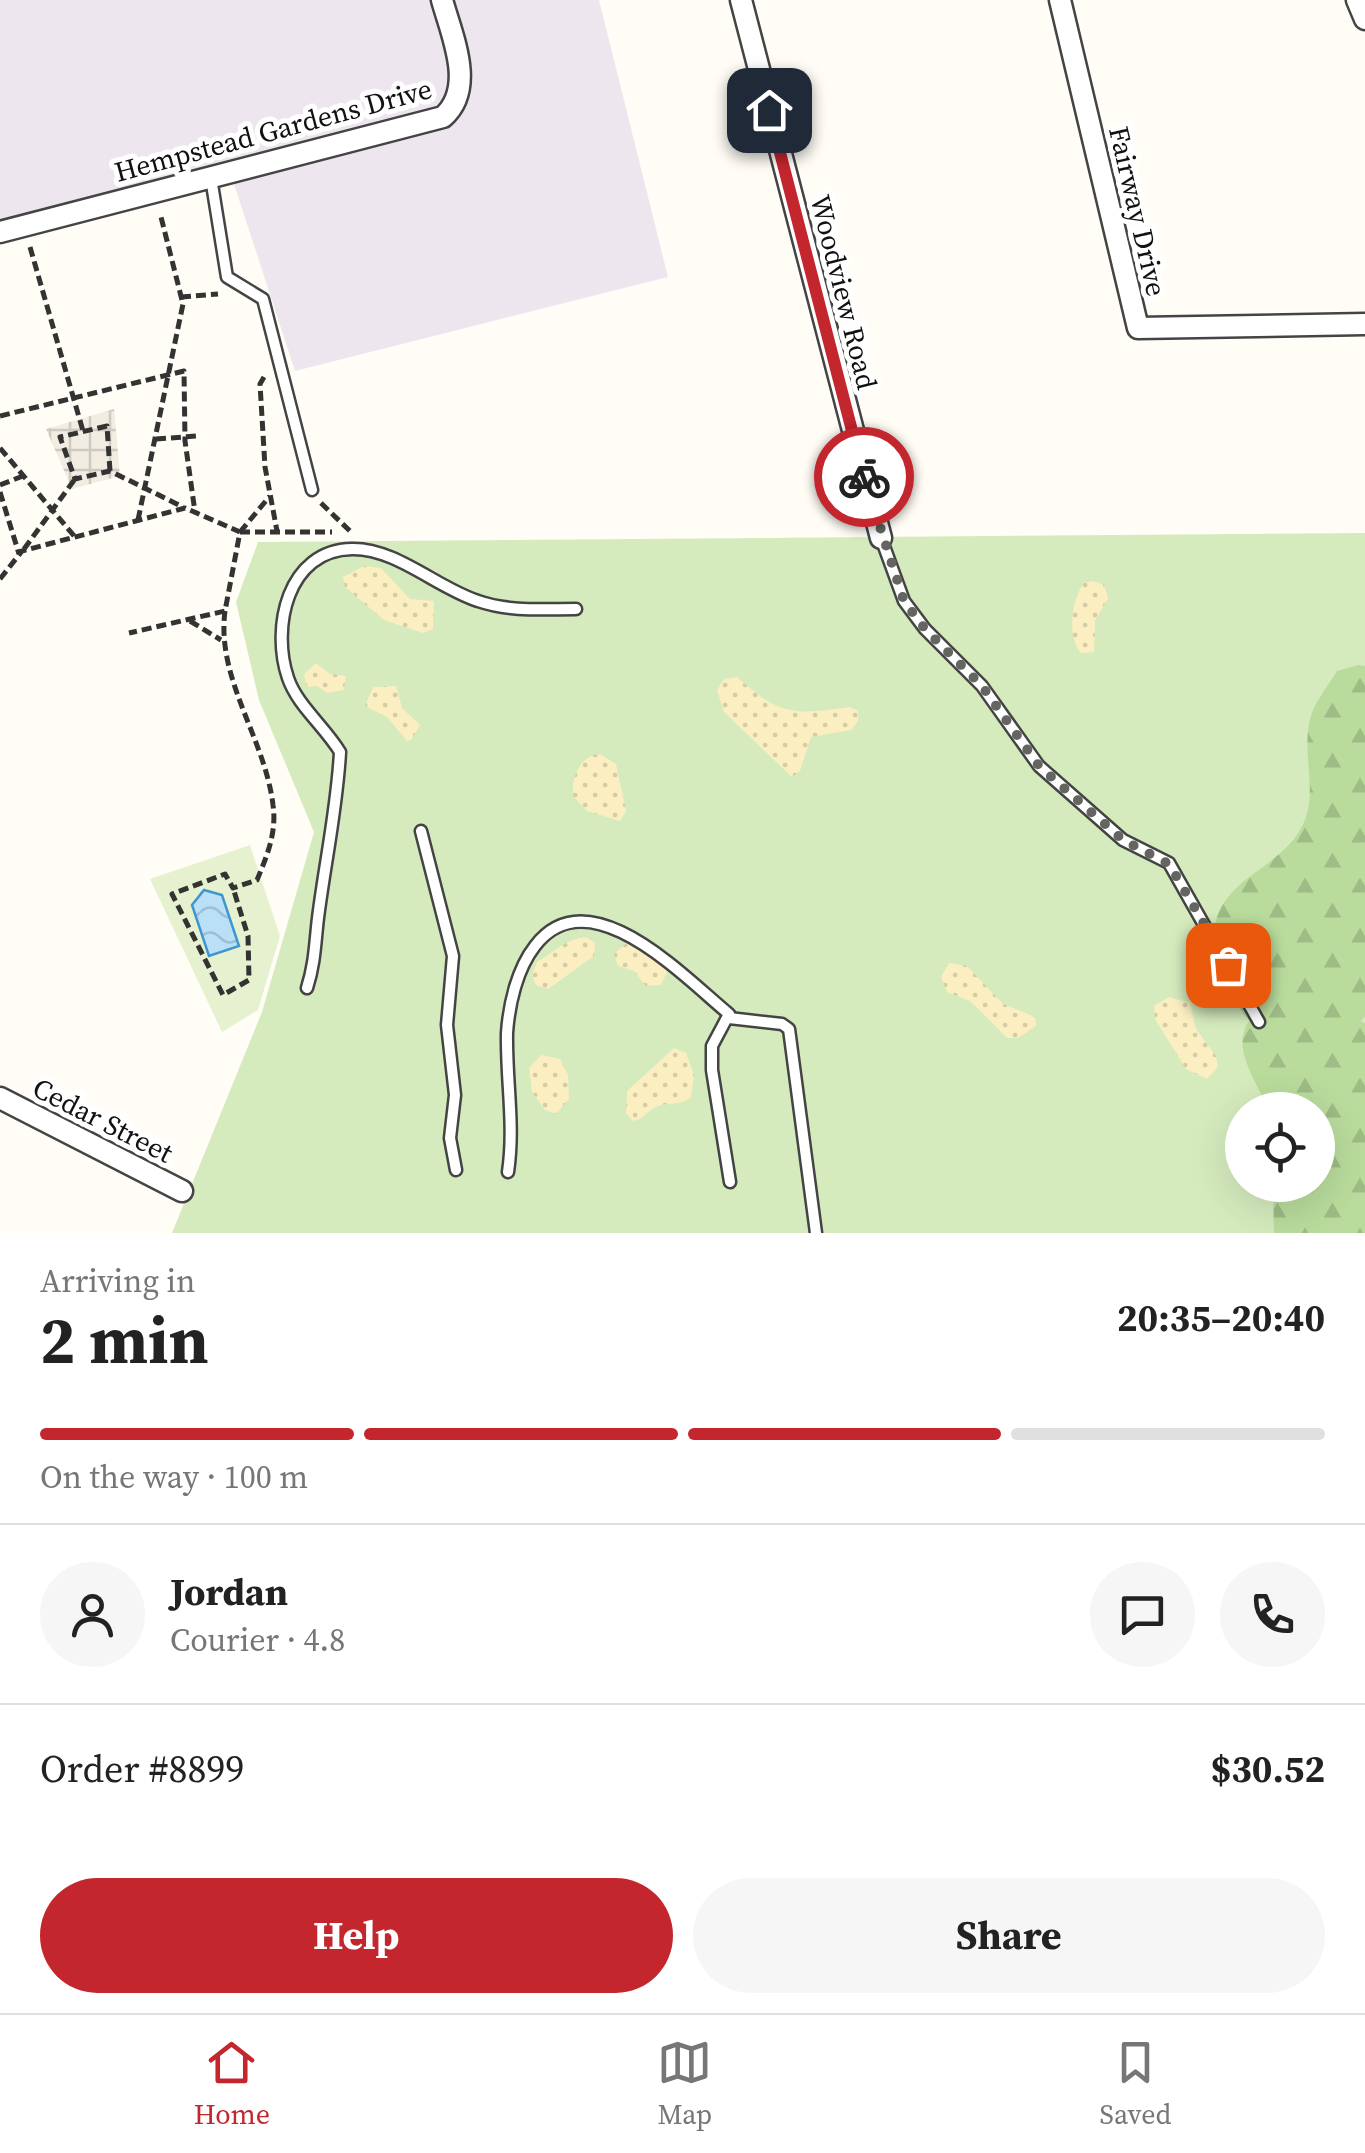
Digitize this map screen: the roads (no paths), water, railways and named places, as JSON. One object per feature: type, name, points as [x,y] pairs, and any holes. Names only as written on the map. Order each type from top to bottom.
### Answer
[{"type":"street","name":"Hempstead Gardens Drive","points":[[0,232],[443,117],[454,107],[460,86],[442,0]]},
{"type":"street","name":"Woodview Road","points":[[741,0],[881,538]]},
{"type":"street","name":"Fairway Drive","points":[[1060,0],[1138,328],[1365,324]]},
{"type":"street","points":[[1357,0],[1365,19]]},
{"type":"street","name":"Cedar Street","points":[[0,1098],[182,1191]]},
{"type":"lane","points":[[210,177],[228,277],[263,299],[312,490]]},
{"type":"lane","points":[[881,538],[904,601],[925,629],[982,686],[1039,766],[1123,840],[1169,864],[1259,1022]]},
{"type":"lane","points":[[308,988],[318,952],[318,919],[331,853],[340,752],[288,681],[281,649],[281,612],[298,576],[328,554],[352,549],[380,554],[476,601],[513,609],[576,609]]},
{"type":"lane","points":[[422,831],[453,956],[447,1025],[455,1095],[450,1138],[456,1170]]},
{"type":"lane","points":[[508,1172],[511,1004],[529,953],[554,926],[590,923],[634,938],[670,963],[729,1018],[782,1024],[789,1030],[816,1233]]},
{"type":"lane","points":[[729,1018],[712,1046],[712,1070],[730,1182]]},
{"type":"water","points":[[204,890],[222,895],[239,946],[209,956],[192,905]]}]
